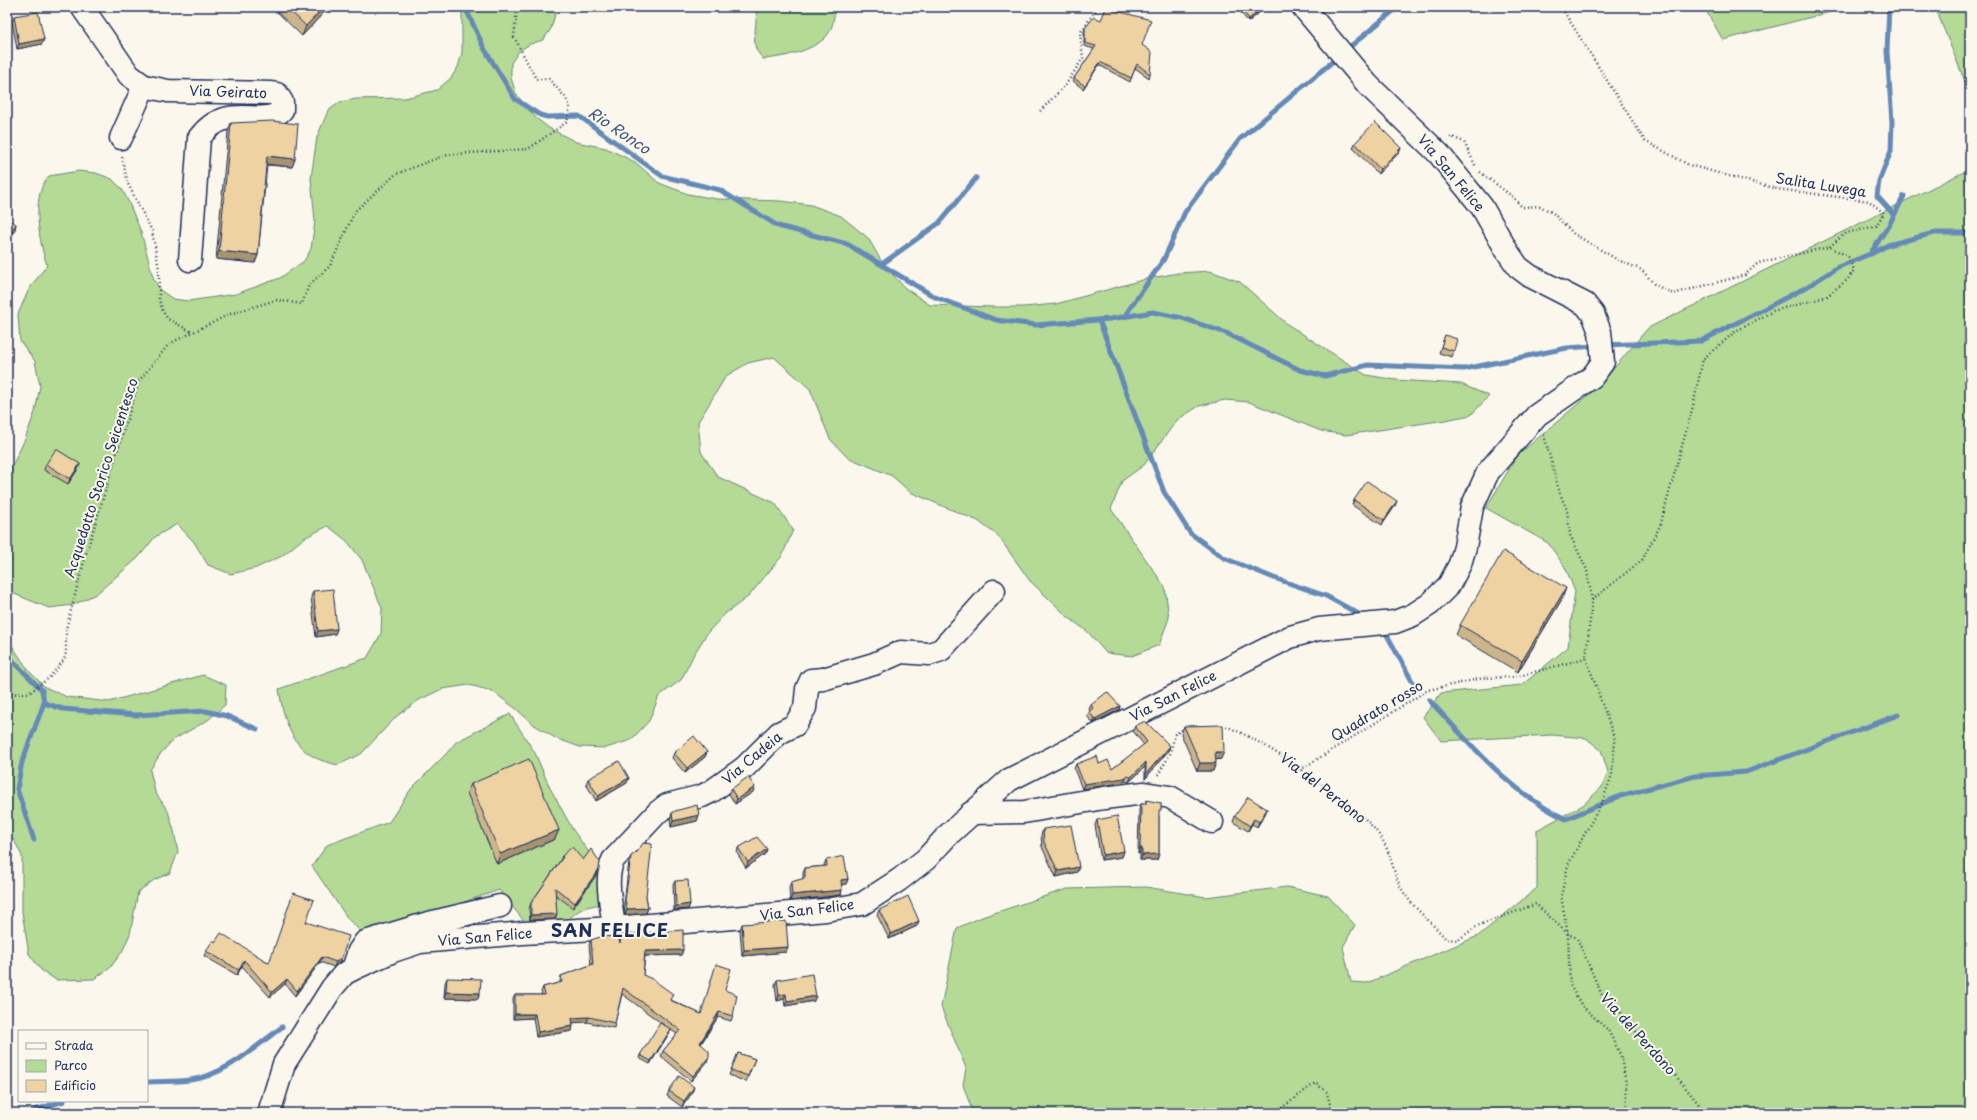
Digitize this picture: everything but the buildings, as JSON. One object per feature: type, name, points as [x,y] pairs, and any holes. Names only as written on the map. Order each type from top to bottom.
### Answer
[{"type":"street","name":"Via Geirato","points":[[82,7],[129,75],[144,86],[168,91],[214,91],[277,94],[281,98],[283,105],[282,110],[273,116],[223,118],[205,129],[199,138],[190,260]]},
{"type":"street","name":"Via San Felice","points":[[269,1113],[284,1064],[332,988],[344,974],[353,968],[393,951],[420,942],[523,933],[614,928],[826,910],[862,904],[900,880],[915,868],[1009,780],[1290,637],[1320,629],[1395,622],[1413,615],[1430,604],[1449,585],[1460,564],[1465,547],[1472,507],[1488,472],[1538,415],[1592,377],[1603,362],[1600,332],[1593,314],[1585,304],[1530,276],[1518,267],[1506,251],[1482,207],[1439,154],[1368,85],[1303,7]]},
{"type":"street","points":[[121,138],[144,86]]},
{"type":"street","name":"Via Cadeia","points":[[614,928],[609,877],[610,867],[613,860],[658,812],[667,805],[702,796],[712,791],[744,768],[779,733],[795,725],[805,708],[807,689],[812,680],[823,679],[874,664],[901,652],[928,654],[941,650],[994,590]]},
{"type":"street","points":[[971,814],[1024,812],[1104,798],[1144,793],[1170,797],[1212,822]]},
{"type":"street","points":[[353,968],[365,942],[425,924],[500,906]]},
{"type":"path","name":"Acquedotto Storico Seicentesco","points":[[7,694],[29,693],[48,678],[64,660],[66,653],[66,629],[86,554],[139,381],[169,344],[230,314],[276,300],[302,304],[309,285],[330,266],[355,211],[396,174],[443,156],[528,149],[567,122],[570,106],[565,97],[549,80],[536,79],[514,37],[517,7]]},
{"type":"path","points":[[1040,111],[1065,86],[1083,58],[1080,33],[1098,7]]},
{"type":"path","name":"Salita Luvega","points":[[1439,154],[1443,146],[1452,136],[1464,142],[1477,170],[1513,197],[1522,207],[1540,206],[1553,213],[1574,234],[1618,260],[1642,270],[1654,284],[1673,294],[1745,275],[1758,263],[1801,252],[1829,247],[1846,233],[1876,226],[1884,213],[1869,201],[1777,189],[1689,165],[1645,141],[1561,7]]},
{"type":"path","points":[[121,138],[123,165],[128,184],[152,231],[160,269],[159,300],[163,312],[168,319],[193,332]]},
{"type":"path","points":[[1592,600],[1642,560],[1660,526],[1693,406],[1703,360],[1736,331],[1773,311],[1826,297],[1848,279],[1854,270],[1848,256],[1829,247]]},
{"type":"path","points":[[1538,415],[1559,492],[1567,510],[1570,535],[1587,570],[1592,600],[1586,658],[1615,740],[1612,775],[1602,802],[1568,865],[1561,896],[1568,934],[1570,985],[1582,1006],[1608,1030],[1620,1054],[1626,1083],[1626,1113]]},
{"type":"path","name":"Quadrato rosso","points":[[1300,770],[1428,690],[1483,678],[1516,677],[1586,658]]},
{"type":"path","name":"Via del Perdono","points":[[1221,727],[1228,726],[1251,737],[1300,770],[1360,814],[1379,835],[1389,851],[1401,887],[1414,906],[1446,939],[1458,940],[1477,926],[1536,904],[1568,934],[1577,938],[1604,1000],[1616,1006],[1632,1027],[1657,1055],[1667,1062],[1676,1076],[1706,1113]]},
{"type":"path","points":[[1144,793],[1161,771],[1170,754],[1175,734],[1185,728],[1192,727]]},
{"type":"path","points":[[1275,1113],[1314,1083],[1327,1092],[1332,1113]]},
{"type":"green space","points":[[462,7],[557,7],[551,29],[543,40],[530,44],[519,51],[511,63],[511,78],[516,94],[536,118],[549,128],[576,142],[606,148],[635,162],[659,183],[688,194],[717,199],[781,201],[811,205],[841,216],[868,238],[883,264],[905,288],[930,305],[1024,307],[1056,304],[1146,279],[1178,273],[1210,271],[1240,282],[1287,324],[1366,375],[1396,380],[1461,384],[1489,396],[1471,415],[1346,435],[1321,431],[1249,402],[1225,400],[1199,406],[1177,420],[1144,465],[1122,481],[1111,509],[1165,587],[1169,618],[1159,645],[1132,656],[1106,653],[1088,632],[1068,617],[1030,581],[998,536],[978,521],[910,492],[892,476],[847,457],[830,439],[810,389],[774,357],[748,363],[726,376],[698,422],[701,452],[718,477],[775,503],[793,530],[782,556],[748,597],[726,613],[708,632],[694,654],[681,680],[659,696],[649,721],[631,740],[606,748],[580,747],[555,738],[533,724],[492,691],[469,685],[442,689],[419,700],[397,716],[361,754],[338,765],[320,760],[305,751],[293,736],[285,718],[279,689],[367,658],[381,634],[382,608],[362,560],[347,541],[328,526],[304,538],[282,556],[256,568],[231,574],[208,565],[194,542],[177,524],[155,537],[138,558],[96,594],[73,605],[49,608],[7,591],[7,477],[25,439],[35,412],[40,386],[35,361],[20,341],[18,314],[29,289],[47,265],[42,248],[39,228],[39,198],[42,186],[49,176],[79,171],[96,173],[112,179],[122,189],[129,203],[141,232],[153,277],[160,290],[173,299],[188,301],[236,294],[280,278],[304,261],[311,249],[315,221],[311,178],[317,137],[328,111],[340,102],[356,99],[405,98],[437,90],[451,78],[458,67],[462,53]]},
{"type":"green space","points":[[756,7],[835,8],[833,24],[830,31],[828,35],[819,43],[796,53],[763,59],[755,45]]},
{"type":"green space","points":[[1704,7],[1850,7],[1723,40]]},
{"type":"green space","points":[[1935,7],[1970,7],[1970,94]]},
{"type":"green space","points":[[1970,169],[1970,1113],[973,1113],[963,1085],[966,1068],[941,1007],[957,928],[982,917],[1067,889],[1146,887],[1206,897],[1287,887],[1328,896],[1355,925],[1343,947],[1351,982],[1367,983],[1478,936],[1537,888],[1537,830],[1583,805],[1602,787],[1608,772],[1601,750],[1586,738],[1552,735],[1441,741],[1423,717],[1441,693],[1522,685],[1568,647],[1575,591],[1565,567],[1548,543],[1486,508],[1517,456],[1599,386],[1648,328]]},
{"type":"green space","points":[[7,638],[29,671],[45,687],[67,697],[109,702],[203,675],[226,685],[225,705],[208,720],[173,740],[161,753],[150,770],[155,792],[168,811],[178,852],[170,873],[154,880],[138,892],[130,934],[122,952],[110,968],[94,979],[56,980],[41,970],[29,954],[22,912],[22,856],[14,840],[7,836]]},
{"type":"green space","points":[[510,714],[535,753],[550,788],[573,830],[605,875],[610,903],[596,905],[580,910],[565,924],[528,926],[499,890],[365,936],[348,919],[312,866],[327,845],[389,822],[411,789],[456,742]]},
{"type":"waterway","name":"Rio Ronco","points":[[465,7],[484,48],[515,99],[540,115],[547,117],[579,116],[662,176],[720,190],[778,226],[847,244],[935,297],[996,320],[1036,325],[1110,319],[1153,312],[1182,318],[1226,333],[1300,370],[1325,376],[1368,365],[1464,369],[1567,348],[1596,346]]},
{"type":"waterway","points":[[1346,50],[1398,7]]},
{"type":"waterway","points":[[1889,7],[1887,51],[1892,122],[1891,151],[1879,181],[1877,196],[1894,215]]},
{"type":"waterway","points":[[1124,317],[1164,259],[1185,212],[1240,139],[1338,57]]},
{"type":"waterway","points":[[882,264],[939,223],[976,178]]},
{"type":"waterway","points":[[1606,345],[1701,341],[1805,288],[1838,267],[1870,254],[1889,225],[1904,196]]},
{"type":"waterway","points":[[1871,254],[1888,245],[1934,233],[1970,233]]},
{"type":"waterway","points":[[1099,320],[1164,492],[1190,533],[1224,558],[1274,578],[1326,596],[1366,618]]},
{"type":"waterway","points":[[1381,630],[1387,635],[1412,681],[1417,687]]},
{"type":"waterway","points":[[7,655],[42,690],[44,703],[22,762],[17,789],[34,840]]},
{"type":"waterway","points":[[1429,700],[1476,750],[1509,782],[1527,796],[1566,819],[1620,796],[1695,776],[1746,772],[1898,715]]},
{"type":"waterway","points":[[44,703],[63,709],[136,715],[206,711],[227,716],[257,729]]},
{"type":"waterway","points":[[148,1082],[190,1080],[215,1073],[239,1060],[282,1027]]},
{"type":"waterway","points":[[30,1113],[61,1102]]},
{"type":"district","name":"SAN FELICE","points":[[610,931]]}]
